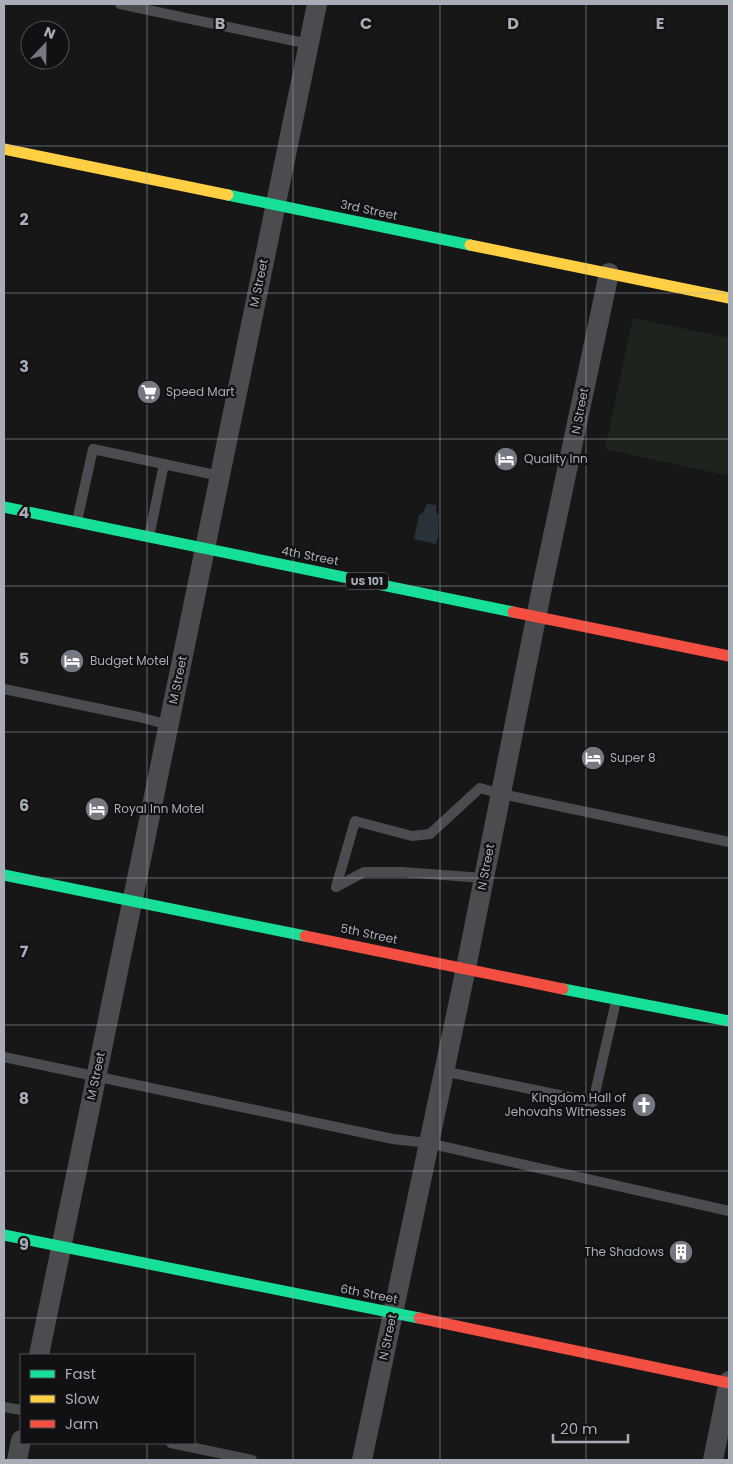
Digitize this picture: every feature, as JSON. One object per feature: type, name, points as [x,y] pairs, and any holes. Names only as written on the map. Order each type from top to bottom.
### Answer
[{"type":"main road","name":"3rd Street","points":[[4,150],[729,298]]},
{"type":"main road","name":"4th Street","points":[[4,507],[149,538],[537,615],[729,656]]},
{"type":"main road","name":"5th Street","points":[[4,875],[616,1000],[729,1021]]},
{"type":"main road","name":"6th Street","points":[[4,1235],[393,1312],[729,1382]]},
{"type":"street","name":"M Street","points":[[38,1354],[317,4]]},
{"type":"street","name":"N Street","points":[[362,1460],[466,968],[537,615],[609,273]]},
{"type":"street","points":[[713,1460],[729,1382]]},
{"type":"street","points":[[17,1460],[20,1444]]},
{"type":"lane","points":[[120,4],[309,44]]},
{"type":"lane","points":[[77,523],[93,449],[220,476]]},
{"type":"lane","points":[[149,538],[164,464]]},
{"type":"lane","points":[[4,689],[169,725]]},
{"type":"lane","points":[[484,878],[402,872],[364,872],[336,886],[355,821],[412,836],[430,834],[480,788],[729,842]]},
{"type":"lane","points":[[443,1071],[593,1102],[616,1000]]},
{"type":"lane","points":[[4,1057],[393,1139],[428,1143],[729,1210]]},
{"type":"lane","points":[[4,1407],[20,1410]]},
{"type":"lane","points":[[176,1444],[252,1460]]},
{"type":"shaded area","points":[[633,318],[729,338],[729,476],[605,449]]},
{"type":"shaded area","points":[[427,504],[436,505],[436,512],[439,515],[436,544],[414,539],[419,515],[423,513]]},
{"type":"traffic: fast","points":[[228,195],[470,245]]},
{"type":"traffic: fast","points":[[4,507],[513,612]]},
{"type":"traffic: fast","points":[[4,875],[305,936]]},
{"type":"traffic: fast","points":[[563,989],[729,1021]]},
{"type":"traffic: fast","points":[[4,1235],[419,1318]]},
{"type":"traffic: slow","points":[[4,149],[228,195]]},
{"type":"traffic: slow","points":[[470,245],[729,298]]},
{"type":"traffic: jam","points":[[513,612],[729,656]]},
{"type":"traffic: jam","points":[[305,936],[563,989]]},
{"type":"traffic: jam","points":[[419,1318],[729,1383]]},
{"type":"place","name":"Speed Mart","points":[[149,392]]},
{"type":"place","name":"Quality Inn","points":[[506,459]]},
{"type":"place","name":"Budget Motel","points":[[72,661]]},
{"type":"place","name":"Super 8","points":[[593,758]]},
{"type":"place","name":"Royal Inn Motel","points":[[97,809]]},
{"type":"place","name":"Kingdom Hall of Jehovahs Witnesses","points":[[644,1105]]},
{"type":"place","name":"The Shadows","points":[[681,1252]]}]
